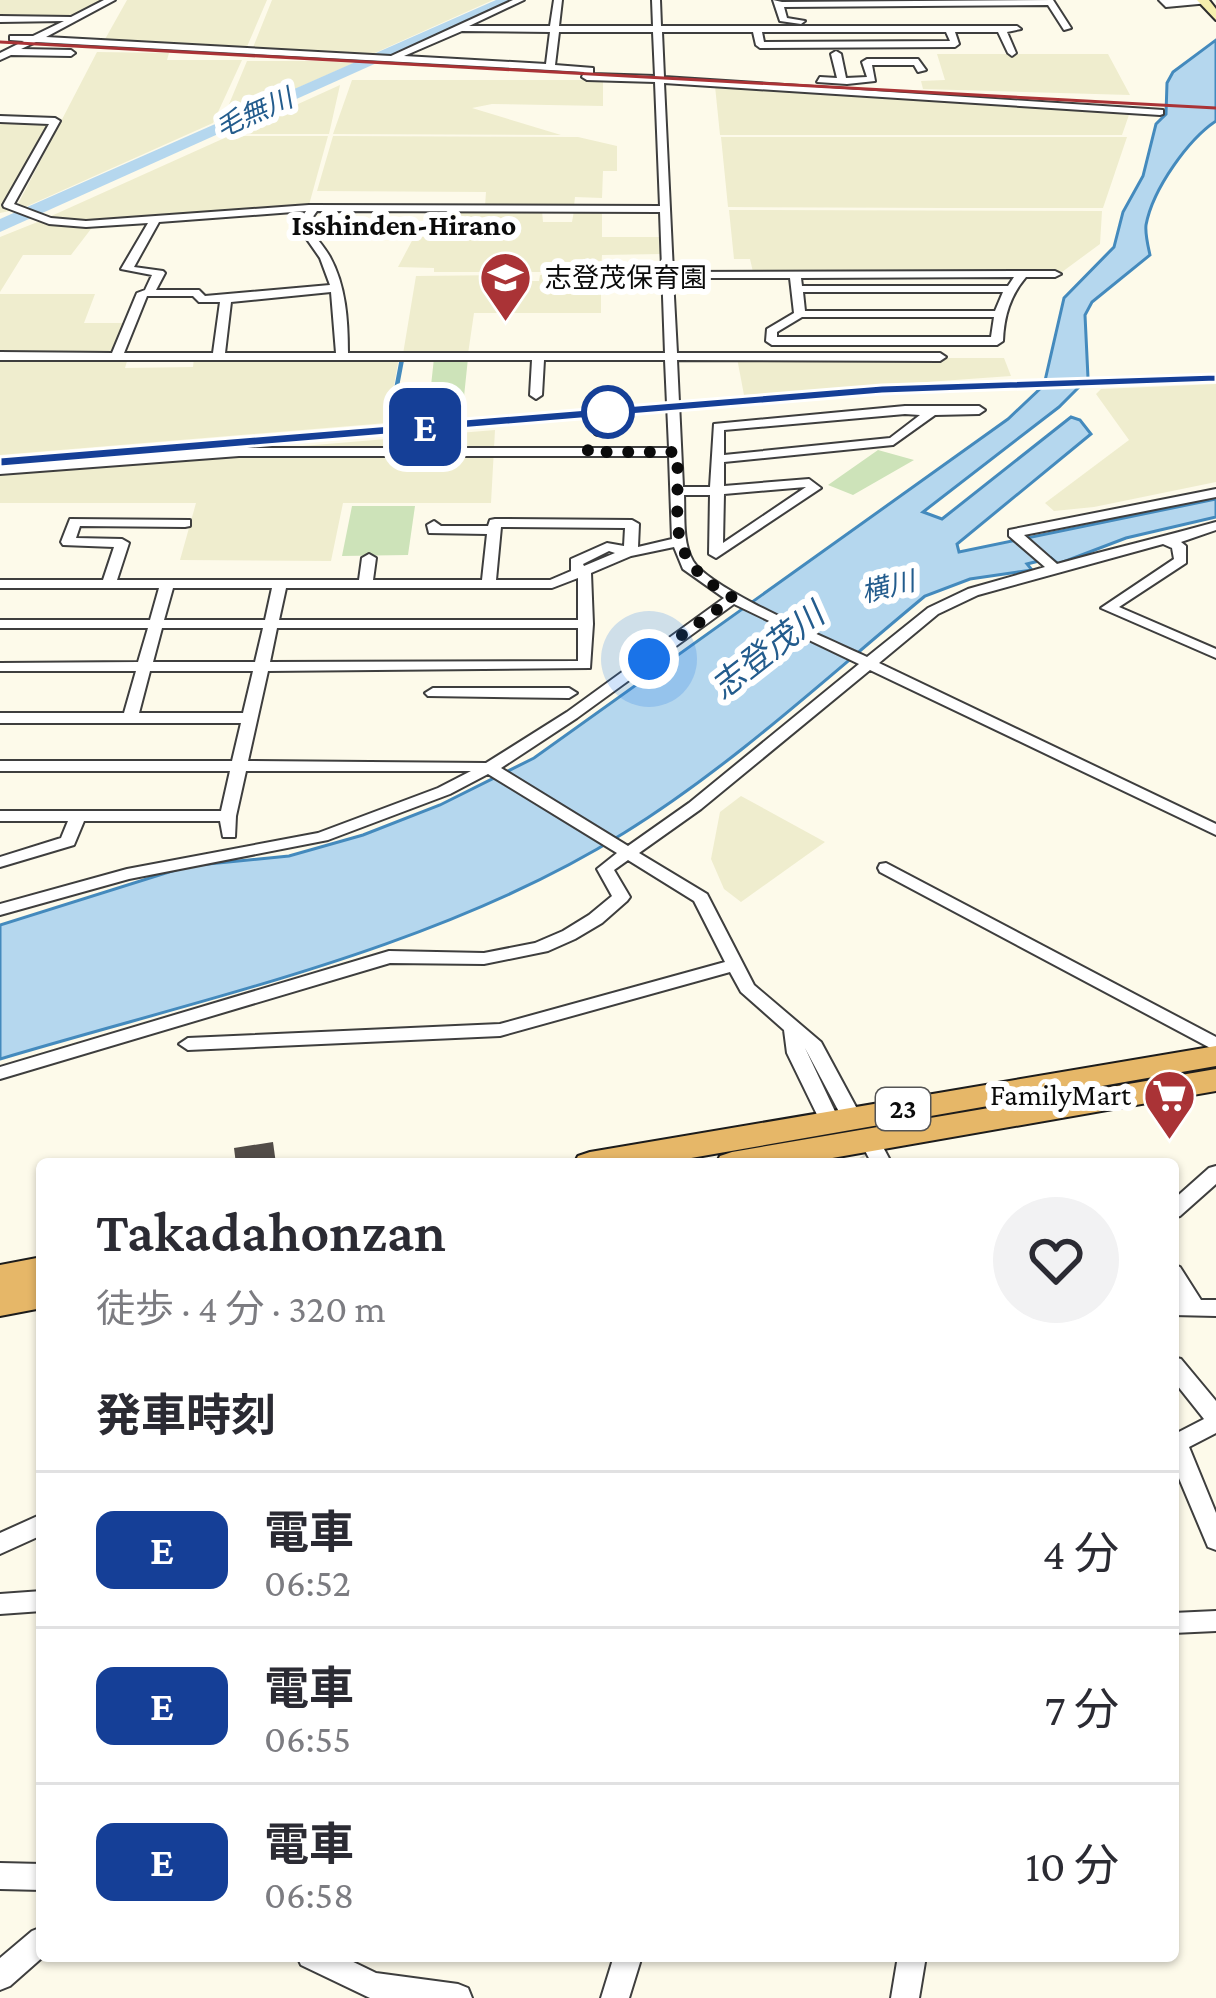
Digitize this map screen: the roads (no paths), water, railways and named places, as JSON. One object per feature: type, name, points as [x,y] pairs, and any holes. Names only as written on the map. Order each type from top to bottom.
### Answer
[{"type":"highway","name":"23","points":[[663,1158],[856,1142],[1216,1056]]},
{"type":"highway","name":"23","points":[[766,1158],[1216,1080]]},
{"type":"highway","points":[[0,1278],[36,1271]]},
{"type":"highway","points":[[0,1303],[36,1296]]},
{"type":"main road","points":[[1204,2],[1216,17]]},
{"type":"street","points":[[5,55],[111,0]]},
{"type":"street","points":[[390,58],[520,0]]},
{"type":"street","points":[[550,67],[558,0]]},
{"type":"street","points":[[656,0],[679,542],[692,570],[736,600],[1216,830]]},
{"type":"street","points":[[1163,0],[1166,4],[1204,2]]},
{"type":"street","points":[[1010,19],[784,21],[778,3],[1050,1],[1067,28]]},
{"type":"street","points":[[888,2],[896,20]]},
{"type":"street","points":[[465,28],[1017,29],[999,2]]},
{"type":"street","points":[[584,10],[584,29]]},
{"type":"street","points":[[510,28],[511,12]]},
{"type":"street","points":[[0,19],[72,18]]},
{"type":"street","points":[[473,63],[483,28]]},
{"type":"street","points":[[1001,29],[1012,53]]},
{"type":"street","points":[[757,30],[761,49],[955,44],[950,30]]},
{"type":"street","points":[[13,38],[550,67],[590,70],[586,77],[731,81],[1160,112]]},
{"type":"street","points":[[5,55],[71,53]]},
{"type":"street","points":[[836,54],[842,81]]},
{"type":"street","points":[[731,81],[842,81],[867,78],[921,70],[918,62],[868,62],[867,78]]},
{"type":"street","points":[[0,119],[55,121],[9,202],[17,211],[50,221],[86,224],[313,209],[665,208]]},
{"type":"street","points":[[313,209],[302,225],[324,255],[343,321],[342,356]]},
{"type":"street","points":[[149,293],[159,273],[127,268],[155,218]]},
{"type":"street","points":[[998,314],[800,314],[771,331],[772,341],[997,341],[998,314],[1022,274]]},
{"type":"street","points":[[796,282],[1055,274]]},
{"type":"street","points":[[668,275],[1009,289]]},
{"type":"street","points":[[796,282],[800,314]]},
{"type":"street","points":[[118,356],[143,293],[199,292],[199,299],[333,288]]},
{"type":"street","points":[[219,356],[226,298]]},
{"type":"street","points":[[0,356],[940,357]]},
{"type":"street","points":[[536,395],[538,356]]},
{"type":"street","points":[[716,554],[718,427],[980,410]]},
{"type":"street","points":[[719,459],[893,441],[929,416],[926,412]]},
{"type":"street","points":[[0,470],[239,452],[677,452]]},
{"type":"street","points":[[679,491],[809,482],[814,488],[692,570]]},
{"type":"street","points":[[1057,571],[1014,533],[1216,493]]},
{"type":"street","points":[[109,584],[122,543],[68,542],[75,522],[184,524]]},
{"type":"street","points":[[489,584],[495,523],[632,524],[631,552]]},
{"type":"street","points":[[0,1073],[389,957],[490,958],[560,944],[598,920],[621,897],[604,868],[694,806],[865,663],[952,600],[1216,526]]},
{"type":"street","points":[[442,531],[494,530]]},
{"type":"street","points":[[1173,540],[1180,546],[1181,560],[1108,608],[1216,654]]},
{"type":"street","points":[[0,584],[552,584],[631,552],[679,542]]},
{"type":"street","points":[[366,584],[369,558]]},
{"type":"street","points":[[0,667],[585,665],[585,574]]},
{"type":"street","points":[[130,718],[167,584]]},
{"type":"street","points":[[0,816],[228,825],[280,584]]},
{"type":"street","points":[[0,910],[127,874],[322,837],[427,798],[491,770],[736,600]]},
{"type":"street","points":[[0,625],[586,624]]},
{"type":"street","points":[[485,693],[488,665]]},
{"type":"street","points":[[433,693],[569,693]]},
{"type":"street","points":[[0,718],[250,718]]},
{"type":"street","points":[[0,766],[491,770],[701,898],[747,988],[793,1031],[796,1053],[856,1142]]},
{"type":"street","points":[[0,862],[68,842],[78,816]]},
{"type":"street","points":[[886,868],[1216,1045]]},
{"type":"street","points":[[188,1044],[500,1030],[736,965]]},
{"type":"street","points":[[1179,1206],[1216,1173]]},
{"type":"street","points":[[1179,1372],[1212,1409],[1179,1439]]},
{"type":"street","points":[[1179,1455],[1216,1540]]},
{"type":"street","points":[[0,1544],[36,1527]]},
{"type":"street","points":[[0,1604],[36,1601]]},
{"type":"street","points":[[1179,1623],[1216,1621]]},
{"type":"street","points":[[0,1876],[36,1877]]},
{"type":"street","points":[[0,1976],[36,1945]]},
{"type":"street","points":[[323,1962],[374,1985],[458,1998]]},
{"type":"street","points":[[614,1998],[626,1962]]},
{"type":"street","points":[[905,1998],[911,1962]]},
{"type":"water","points":[[1216,40],[1216,121],[1184,152],[1156,196],[1146,225],[1150,255],[1092,302],[1085,315],[1088,378],[1059,407],[923,512],[942,519],[1071,417],[1091,434],[957,544],[959,552],[1216,499],[1216,517],[1126,538],[1058,564],[1051,558],[1027,564],[1032,570],[970,579],[925,596],[778,720],[664,807],[553,873],[478,908],[321,966],[0,1059],[0,925],[188,866],[289,856],[363,835],[440,805],[534,758],[1008,419],[1044,385],[1064,298],[1114,247],[1123,212],[1143,176],[1156,124],[1166,114],[1167,83],[1173,72]]},
{"type":"waterway","name":"毛無川","points":[[0,226],[509,0]]},
{"type":"waterway","points":[[390,422],[402,359]]},
{"type":"tunnel","points":[[833,1106],[865,1157]]},
{"type":"railway","points":[[0,42],[1216,108]]},
{"type":"railway","points":[[0,462],[882,389],[1216,379]]},
{"type":"train","name":"E","points":[[0,462],[882,389],[1216,379]]},
{"type":"place","name":"志登茂保育園","points":[[506,324]]},
{"type":"place","name":"FamilyMart","points":[[1170,1141]]},
{"type":"district","name":"Isshinden-Hirano","points":[[404,225]]},
{"type":"water label","name":"横川","points":[[888,587]]},
{"type":"water label","name":"志登茂川","points":[[767,650]]}]
